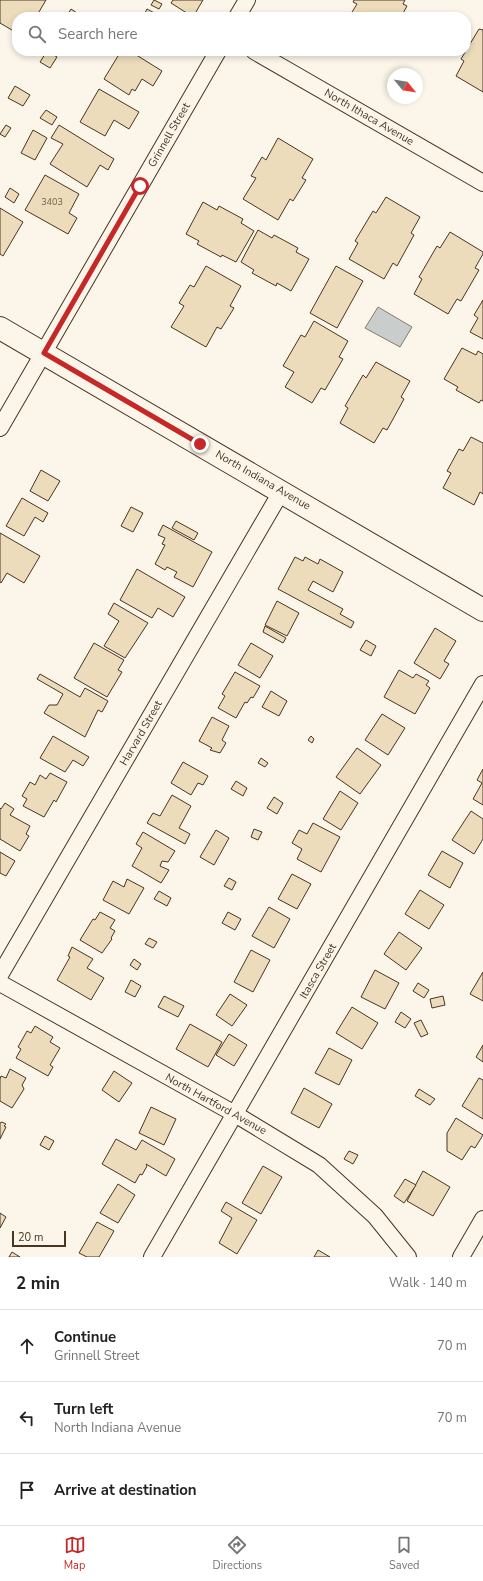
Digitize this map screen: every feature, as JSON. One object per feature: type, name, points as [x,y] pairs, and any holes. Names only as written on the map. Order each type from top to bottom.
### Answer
[{"type":"main road","name":"North Indiana Avenue","points":[[0,328],[483,610]]},
{"type":"street","points":[[241,12],[247,0]]},
{"type":"street","name":"Grinnell Street","points":[[0,428],[215,56]]},
{"type":"street","name":"North Ithaca Avenue","points":[[263,56],[483,183]]},
{"type":"street","name":"Harvard Street","points":[[0,975],[281,492]]},
{"type":"street","name":"Itasca Street","points":[[152,1257],[483,684]]},
{"type":"street","name":"North Hartford Avenue","points":[[0,983],[235,1114],[318,1164],[375,1216],[408,1257]]},
{"type":"street","points":[[461,1257],[483,1219]]},
{"type":"shaded area","points":[[378,307],[412,327],[400,347],[365,328]]},
{"type":"building","points":[[0,0],[46,0],[39,12],[12,12],[12,30],[0,23]]},
{"type":"building","points":[[154,0],[162,4],[159,9],[151,5]]},
{"type":"building","points":[[173,0],[203,0],[196,12],[185,12],[171,3]]},
{"type":"building","points":[[354,0],[405,0],[403,4],[407,6],[404,12],[352,12],[357,4],[353,2]]},
{"type":"building","points":[[147,9],[153,12],[146,12]]},
{"type":"building","points":[[479,29],[483,30],[483,92],[456,76],[464,61],[461,59],[463,56],[471,56],[471,42]]},
{"type":"building","points":[[44,56],[57,57],[50,68],[40,62]]},
{"type":"building","points":[[118,56],[138,56],[162,71],[153,86],[142,79],[135,91],[132,89],[129,95],[104,79]]},
{"type":"building","points":[[15,86],[30,95],[23,106],[8,98]]},
{"type":"building","points":[[99,89],[139,112],[129,129],[114,120],[105,136],[80,122]]},
{"type":"building","points":[[46,110],[57,117],[52,125],[40,118]]},
{"type":"building","points":[[6,125],[11,128],[5,137],[0,134]]},
{"type":"building","points":[[59,125],[114,159],[108,170],[100,165],[87,187],[50,164],[63,144],[51,138]]},
{"type":"building","points":[[33,130],[47,138],[35,160],[21,153]]},
{"type":"building","points":[[278,138],[313,159],[302,178],[306,180],[293,201],[290,199],[278,220],[243,199],[256,178],[251,176],[262,157],[266,160]]},
{"type":"building","points":[[45,175],[79,194],[69,213],[77,218],[68,234],[25,210]]},
{"type":"building","points":[[10,188],[19,194],[14,203],[5,197]]},
{"type":"building","points":[[386,197],[420,217],[411,233],[414,235],[397,266],[393,263],[384,279],[349,259],[358,243],[355,241],[373,211],[376,213]]},
{"type":"building","points":[[203,202],[217,210],[219,206],[243,219],[241,223],[254,231],[236,262],[222,255],[221,257],[197,244],[199,241],[186,234]]},
{"type":"building","points":[[0,208],[23,222],[3,256],[0,254]]},
{"type":"building","points":[[258,230],[272,238],[274,235],[298,248],[296,252],[309,259],[291,291],[277,283],[276,286],[252,273],[254,270],[241,262]]},
{"type":"building","points":[[450,232],[483,252],[483,254],[475,268],[479,270],[461,301],[457,299],[448,314],[414,294],[422,279],[419,277],[437,246],[440,248]]},
{"type":"building","points":[[206,266],[241,286],[230,306],[234,308],[221,329],[217,327],[206,347],[171,327],[184,306],[179,303],[190,285],[194,287]]},
{"type":"building","points":[[336,266],[363,281],[337,328],[310,313]]},
{"type":"building","points":[[483,300],[483,339],[470,332],[478,318],[474,315]]},
{"type":"building","points":[[314,321],[348,341],[339,357],[343,359],[325,390],[321,388],[312,403],[285,387],[294,372],[283,366],[301,335],[305,337]]},
{"type":"building","points":[[462,348],[476,355],[478,351],[483,354],[483,401],[481,400],[479,403],[456,390],[458,387],[444,379]]},
{"type":"building","points":[[376,362],[410,381],[401,397],[404,399],[387,430],[383,428],[374,443],[340,423],[348,408],[345,406],[363,375],[366,378]]},
{"type":"building","points":[[471,437],[483,443],[483,494],[480,492],[474,505],[443,488],[451,473],[447,471],[459,449],[463,451]]},
{"type":"building","points":[[41,470],[60,481],[48,501],[30,491]]},
{"type":"building","points":[[22,498],[48,513],[43,522],[35,517],[24,536],[6,526]]},
{"type":"building","points":[[131,507],[143,513],[133,532],[121,526]]},
{"type":"building","points":[[176,521],[198,533],[194,540],[172,528]]},
{"type":"building","points":[[163,525],[212,552],[193,587],[174,577],[177,572],[167,567],[165,570],[155,564],[165,545],[162,544],[165,538],[158,535]]},
{"type":"building","points":[[0,533],[40,556],[24,583],[7,573],[1,583],[0,582]]},
{"type":"building","points":[[295,557],[303,561],[305,557],[318,564],[320,559],[343,572],[333,592],[313,581],[308,590],[343,609],[340,614],[354,622],[351,628],[278,589]]},
{"type":"building","points":[[137,569],[185,597],[173,617],[158,608],[152,618],[120,600]]},
{"type":"building","points":[[277,601],[299,613],[287,636],[265,625]]},
{"type":"building","points":[[114,603],[148,623],[125,658],[104,646],[119,621],[108,614]]},
{"type":"building","points":[[265,626],[286,638],[283,643],[263,632]]},
{"type":"building","points":[[435,628],[456,641],[444,661],[449,664],[440,679],[414,663]]},
{"type":"building","points":[[366,640],[376,646],[371,656],[360,650]]},
{"type":"building","points":[[94,643],[124,660],[118,670],[122,672],[107,697],[74,678]]},
{"type":"building","points":[[251,643],[273,656],[260,678],[238,665]]},
{"type":"building","points":[[399,670],[413,678],[416,674],[429,681],[426,685],[430,688],[415,714],[384,697]]},
{"type":"building","points":[[235,672],[260,686],[253,698],[251,697],[247,703],[245,702],[236,718],[218,708],[225,696],[222,694]]},
{"type":"building","points":[[40,674],[80,697],[85,688],[108,701],[102,712],[98,710],[85,737],[44,713],[49,705],[57,705],[63,694],[37,679]]},
{"type":"building","points":[[271,691],[287,701],[279,716],[262,707]]},
{"type":"building","points":[[382,714],[405,728],[388,755],[365,740]]},
{"type":"building","points":[[212,717],[229,726],[222,740],[226,743],[220,753],[210,750],[212,748],[199,741]]},
{"type":"building","points":[[53,736],[89,757],[83,766],[73,760],[65,772],[40,758]]},
{"type":"building","points":[[311,736],[314,739],[312,743],[308,740]]},
{"type":"building","points":[[357,748],[381,765],[360,794],[336,777]]},
{"type":"building","points":[[261,758],[268,763],[265,767],[258,763]]},
{"type":"building","points":[[183,762],[208,776],[203,785],[198,783],[191,795],[171,783]]},
{"type":"building","points":[[483,769],[483,805],[473,799],[482,783],[477,780]]},
{"type":"building","points":[[50,773],[67,782],[56,802],[54,800],[44,817],[23,806],[27,799],[22,796],[30,782],[35,785],[40,775],[46,779]]},
{"type":"building","points":[[236,781],[247,788],[243,796],[231,789]]},
{"type":"building","points":[[340,791],[358,803],[341,830],[323,819]]},
{"type":"building","points":[[172,795],[191,806],[179,828],[190,834],[185,844],[147,823],[153,813],[160,816]]},
{"type":"building","points":[[274,797],[283,803],[277,814],[267,808]]},
{"type":"building","points":[[5,803],[14,809],[10,815],[30,826],[26,834],[29,836],[20,851],[0,839],[0,808],[1,809]]},
{"type":"building","points":[[471,811],[483,819],[483,839],[474,854],[452,840]]},
{"type":"building","points":[[313,823],[340,837],[321,872],[297,859],[302,849],[292,843],[299,830],[307,834]]},
{"type":"building","points":[[254,829],[262,832],[258,840],[251,837]]},
{"type":"building","points":[[216,830],[229,838],[214,865],[200,857]]},
{"type":"building","points":[[143,832],[175,851],[168,862],[162,861],[160,866],[169,870],[161,883],[132,866],[142,848],[136,844]]},
{"type":"building","points":[[442,851],[463,863],[450,888],[428,875]]},
{"type":"building","points":[[0,852],[15,861],[6,876],[0,873]]},
{"type":"building","points":[[292,874],[311,884],[297,909],[278,899]]},
{"type":"building","points":[[229,878],[236,882],[232,890],[224,886]]},
{"type":"building","points":[[127,879],[144,888],[129,914],[103,900],[113,881],[124,887]]},
{"type":"building","points":[[420,890],[444,905],[429,929],[405,914]]},
{"type":"building","points":[[159,891],[171,898],[167,906],[154,899]]},
{"type":"building","points":[[269,907],[290,919],[274,948],[252,936]]},
{"type":"building","points":[[100,912],[115,920],[110,928],[115,931],[111,938],[112,939],[102,953],[80,940],[93,919],[95,920]]},
{"type":"building","points":[[228,912],[241,919],[235,930],[222,923]]},
{"type":"building","points":[[399,932],[422,948],[406,970],[384,954]]},
{"type":"building","points":[[149,938],[157,942],[153,948],[145,944]]},
{"type":"building","points":[[72,947],[93,959],[87,968],[104,978],[91,1000],[57,980],[70,957],[68,956]]},
{"type":"building","points":[[251,950],[270,960],[253,992],[234,982]]},
{"type":"building","points":[[134,959],[141,964],[137,970],[130,965]]},
{"type":"building","points":[[375,970],[399,983],[385,1009],[361,997]]},
{"type":"building","points":[[483,972],[483,1001],[470,994]]},
{"type":"building","points":[[131,980],[141,986],[135,997],[125,992]]},
{"type":"building","points":[[418,983],[429,990],[424,998],[413,991]]},
{"type":"building","points":[[230,994],[247,1005],[232,1026],[216,1015]]},
{"type":"building","points":[[164,996],[184,1006],[178,1017],[158,1007]]},
{"type":"building","points":[[443,996],[445,1005],[432,1008],[430,999]]},
{"type":"building","points":[[352,1007],[378,1023],[362,1049],[336,1033]]},
{"type":"building","points":[[401,1012],[411,1019],[405,1028],[395,1022]]},
{"type":"building","points":[[421,1020],[428,1034],[421,1037],[414,1023]]},
{"type":"building","points":[[190,1024],[222,1042],[208,1067],[176,1049]]},
{"type":"building","points":[[35,1026],[53,1037],[50,1042],[60,1048],[50,1065],[53,1067],[48,1076],[16,1058],[21,1049],[18,1047],[27,1031],[31,1033]]},
{"type":"building","points":[[229,1034],[247,1045],[234,1066],[216,1055]]},
{"type":"building","points":[[483,1045],[483,1062],[476,1057]]},
{"type":"building","points":[[329,1048],[352,1060],[339,1085],[315,1073]]},
{"type":"building","points":[[10,1069],[26,1078],[22,1085],[24,1089],[12,1108],[0,1101],[0,1079],[1,1076],[6,1078]]},
{"type":"building","points":[[114,1071],[132,1083],[119,1102],[102,1090]]},
{"type":"building","points":[[479,1078],[483,1080],[483,1119],[462,1106]]},
{"type":"building","points":[[304,1088],[332,1104],[319,1128],[291,1113]]},
{"type":"building","points":[[419,1089],[435,1099],[430,1105],[415,1096]]},
{"type":"building","points":[[151,1107],[176,1119],[164,1145],[139,1133]]},
{"type":"building","points":[[456,1118],[483,1135],[475,1148],[471,1146],[462,1160],[447,1151],[447,1133]]},
{"type":"building","points":[[2,1122],[6,1124],[4,1126],[6,1127],[0,1139],[0,1123]]},
{"type":"building","points":[[45,1136],[54,1141],[49,1150],[40,1145]]},
{"type":"building","points":[[116,1139],[136,1150],[142,1140],[175,1159],[166,1176],[146,1164],[147,1166],[142,1175],[140,1174],[135,1183],[102,1164]]},
{"type":"building","points":[[349,1151],[358,1155],[353,1164],[344,1159]]},
{"type":"building","points":[[263,1166],[282,1177],[261,1214],[242,1203]]},
{"type":"building","points":[[423,1171],[450,1187],[433,1216],[407,1201]]},
{"type":"building","points":[[405,1179],[416,1185],[404,1203],[394,1196]]},
{"type":"building","points":[[118,1184],[135,1195],[118,1223],[100,1213]]},
{"type":"building","points":[[226,1202],[257,1220],[237,1254],[219,1243],[232,1218],[221,1211]]},
{"type":"building","points":[[0,1213],[6,1217],[0,1228]]},
{"type":"building","points":[[97,1222],[114,1231],[99,1257],[87,1257],[79,1253]]},
{"type":"building","points":[[318,1250],[330,1257],[314,1257]]},
{"type":"building","points":[[12,1252],[20,1257],[9,1257]]},
{"type":"route","points":[[140,186],[44,353],[200,444]]}]
